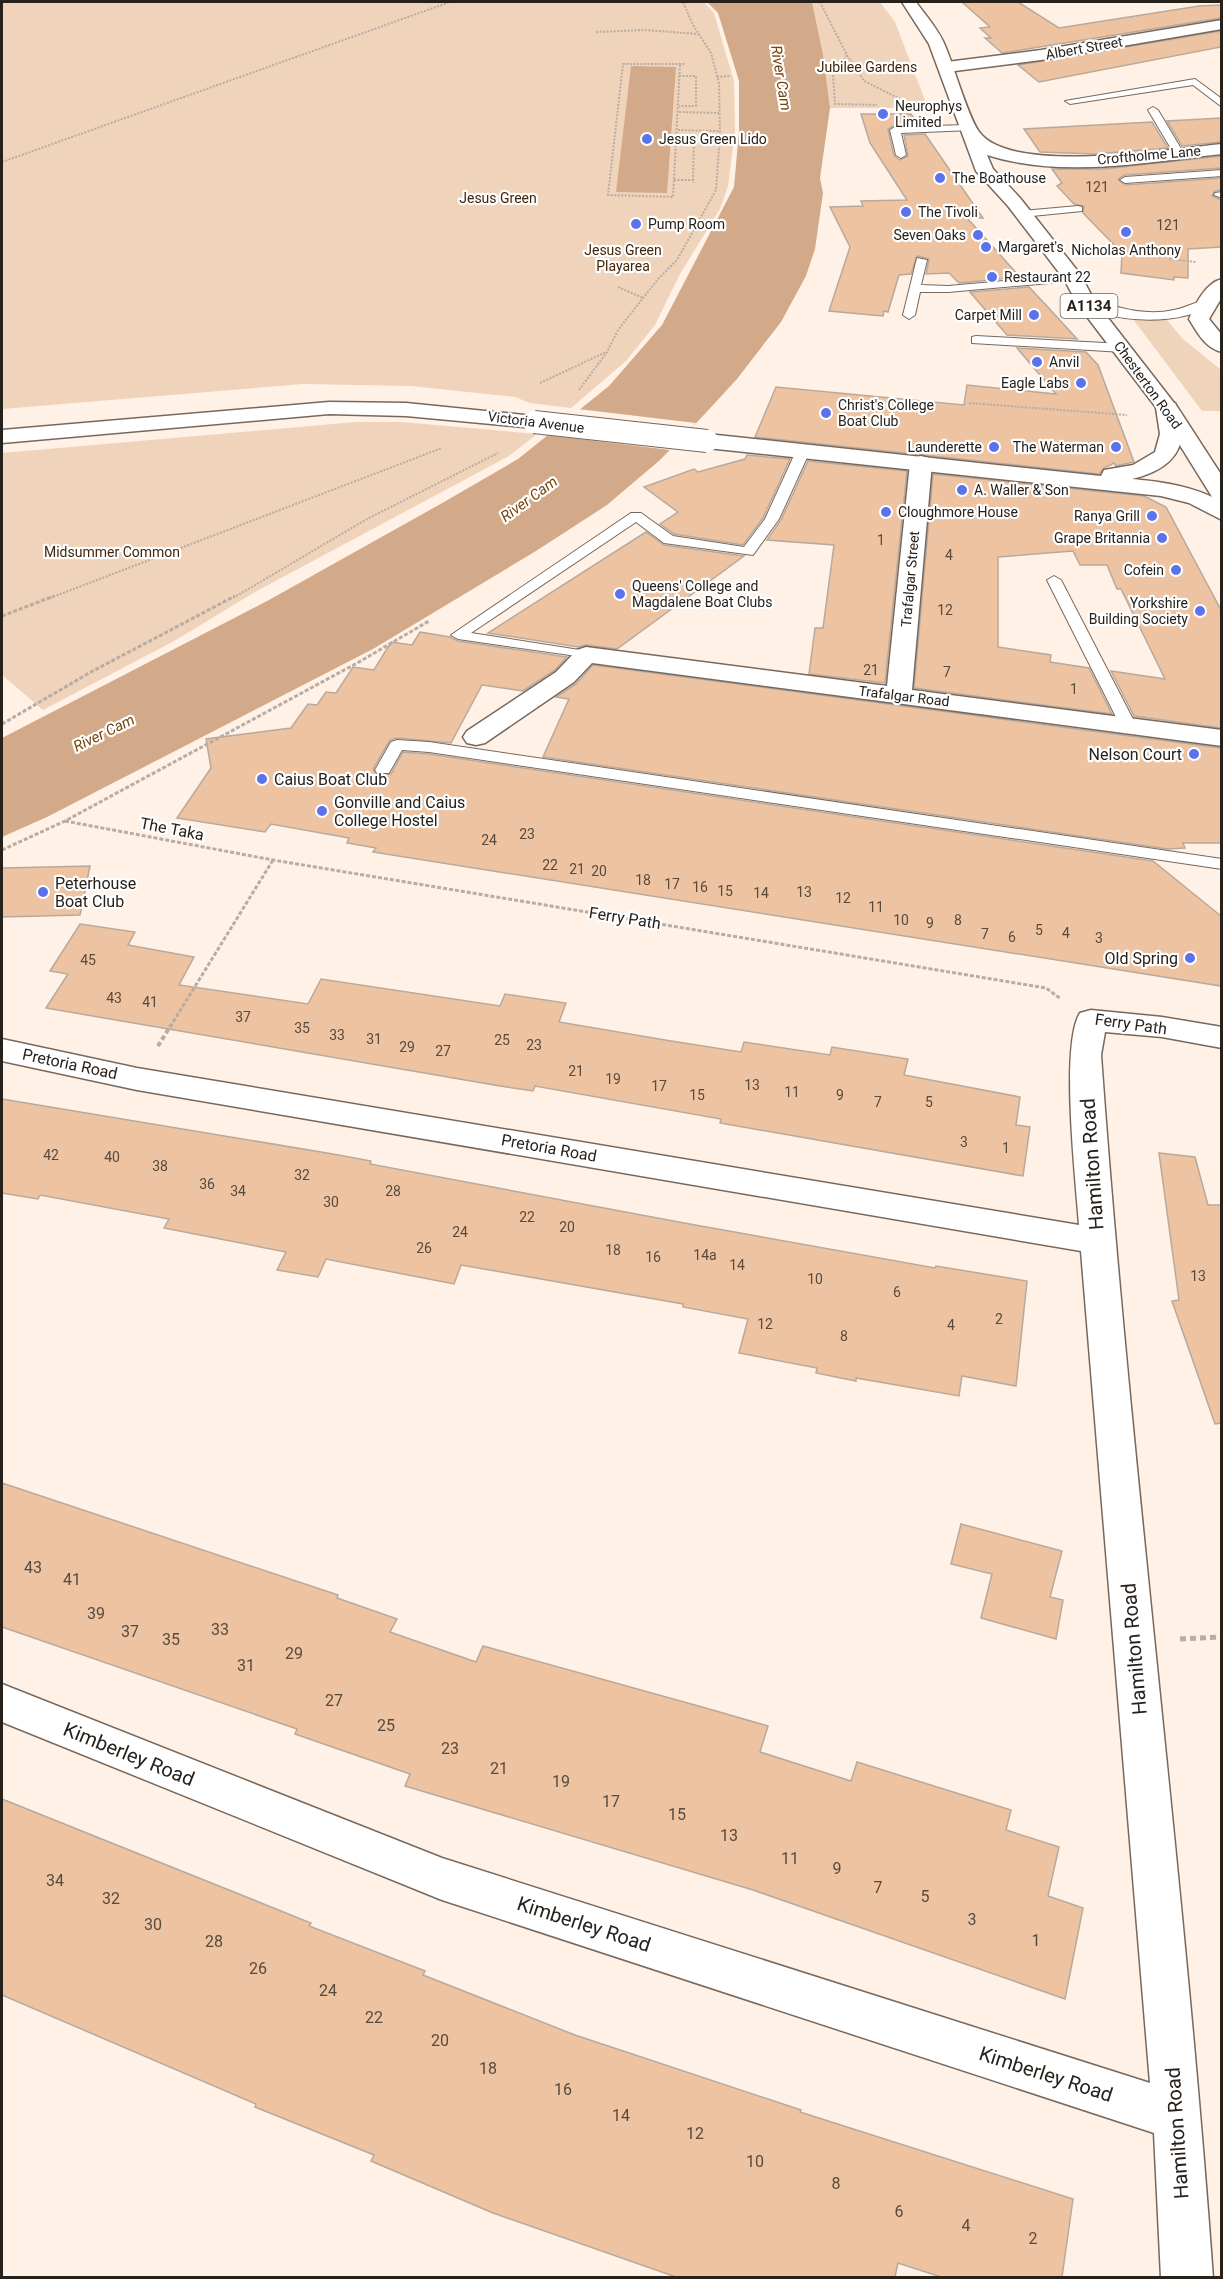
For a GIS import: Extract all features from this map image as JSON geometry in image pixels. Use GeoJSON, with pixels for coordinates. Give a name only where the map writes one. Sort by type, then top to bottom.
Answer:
{"type":"FeatureCollection","features":[{"type":"Feature","properties":{"kind":"street","name":"Chesterton Road"},"geometry":{"type":"LineString","coordinates":[[909,2],[937,44],[985,171],[1018,208],[1073,279],[1085,301],[1123,348],[1221,495]]}},
{"type":"Feature","properties":{"kind":"street","name":"Albert Street"},"geometry":{"type":"LineString","coordinates":[[947,67],[1041,55],[1221,24]]}},
{"type":"Feature","properties":{"kind":"street"},"geometry":{"type":"LineString","coordinates":[[969,130],[990,150],[1012,157],[1039,161],[1077,162]]}},
{"type":"Feature","properties":{"kind":"street","name":"Croftholme Lane"},"geometry":{"type":"LineString","coordinates":[[1077,162],[1216,150]]}},
{"type":"Feature","properties":{"kind":"street"},"geometry":{"type":"LineString","coordinates":[[1018,208],[1026,178],[1077,162]]}},
{"type":"Feature","properties":{"kind":"street"},"geometry":{"type":"LineString","coordinates":[[1221,285],[1206,303],[1199,319],[1210,336],[1221,346]]}},
{"type":"Feature","properties":{"kind":"street","name":"Victoria Avenue"},"geometry":{"type":"LineString","coordinates":[[2,439],[359,407],[424,410],[1069,478]]}},
{"type":"Feature","properties":{"kind":"street"},"geometry":{"type":"LineString","coordinates":[[1069,478],[1121,474],[1152,467],[1162,459],[1171,437],[1167,413]]}},
{"type":"Feature","properties":{"kind":"street","name":"Trafalgar Street"},"geometry":{"type":"LineString","coordinates":[[899,696],[921,463]]}},
{"type":"Feature","properties":{"kind":"street"},"geometry":{"type":"LineString","coordinates":[[1069,478],[1172,490],[1214,506],[1221,513]]}},
{"type":"Feature","properties":{"kind":"street"},"geometry":{"type":"LineString","coordinates":[[476,737],[565,677],[586,655]]}},
{"type":"Feature","properties":{"kind":"street","name":"Trafalgar Road"},"geometry":{"type":"LineString","coordinates":[[586,655],[1221,738]]}},
{"type":"Feature","properties":{"kind":"street","name":"Ferry Path"},"geometry":{"type":"LineString","coordinates":[[1091,1020],[1162,1027],[1221,1038]]}},
{"type":"Feature","properties":{"kind":"street","name":"Hamilton Road"},"geometry":{"type":"LineString","coordinates":[[1091,1020],[1085,1055],[1098,1241],[1177,2116],[1187,2277]]}},
{"type":"Feature","properties":{"kind":"street","name":"Pretoria Road"},"geometry":{"type":"LineString","coordinates":[[2,1050],[137,1078],[1098,1241]]}},
{"type":"Feature","properties":{"kind":"street","name":"Kimberley Road"},"geometry":{"type":"LineString","coordinates":[[2,1703],[442,1879],[1177,2116]]}},
{"type":"Feature","properties":{"kind":"lane"},"geometry":{"type":"LineString","coordinates":[[1070,101],[1195,82],[1221,104]]}},
{"type":"Feature","properties":{"kind":"lane"},"geometry":{"type":"LineString","coordinates":[[1152,110],[1178,152]]}},
{"type":"Feature","properties":{"kind":"lane"},"geometry":{"type":"LineString","coordinates":[[901,155],[894,130],[969,130]]}},
{"type":"Feature","properties":{"kind":"lane"},"geometry":{"type":"LineString","coordinates":[[1125,180],[1221,173]]}},
{"type":"Feature","properties":{"kind":"lane"},"geometry":{"type":"LineString","coordinates":[[1018,208],[1078,209]]}},
{"type":"Feature","properties":{"kind":"lane"},"geometry":{"type":"LineString","coordinates":[[909,315],[921,260]]}},
{"type":"Feature","properties":{"kind":"lane"},"geometry":{"type":"LineString","coordinates":[[915,288],[948,289],[1073,279]]}},
{"type":"Feature","properties":{"kind":"lane"},"geometry":{"type":"LineString","coordinates":[[1085,301],[1120,314],[1150,316],[1188,312],[1206,303]]}},
{"type":"Feature","properties":{"kind":"lane"},"geometry":{"type":"LineString","coordinates":[[976,340],[1123,348]]}},
{"type":"Feature","properties":{"kind":"lane"},"geometry":{"type":"LineString","coordinates":[[586,655],[458,635],[636,516],[669,540],[748,552],[772,519],[803,451]]}},
{"type":"Feature","properties":{"kind":"lane"},"geometry":{"type":"LineString","coordinates":[[1054,580],[1128,725]]}},
{"type":"Feature","properties":{"kind":"lane"},"geometry":{"type":"LineString","coordinates":[[383,770],[397,746],[429,747],[1221,864]]}},
{"type":"Feature","properties":{"kind":"path"},"geometry":{"type":"LineString","coordinates":[[2,162],[450,2]]}},
{"type":"Feature","properties":{"kind":"path"},"geometry":{"type":"LineString","coordinates":[[578,392],[607,352],[618,330],[677,260],[716,190],[720,131],[717,77],[711,53],[683,2]]}},
{"type":"Feature","properties":{"kind":"path"},"geometry":{"type":"LineString","coordinates":[[820,2],[847,55],[864,81],[902,100]]}},
{"type":"Feature","properties":{"kind":"path"},"geometry":{"type":"LineString","coordinates":[[596,32],[645,30],[699,34]]}},
{"type":"Feature","properties":{"kind":"path"},"geometry":{"type":"LineString","coordinates":[[847,55],[833,76],[836,104],[879,105]]}},
{"type":"Feature","properties":{"kind":"path"},"geometry":{"type":"LineString","coordinates":[[680,65],[673,197],[608,195],[623,64],[685,64]]}},
{"type":"Feature","properties":{"kind":"path"},"geometry":{"type":"LineString","coordinates":[[679,76],[696,75],[696,106],[679,106]]}},
{"type":"Feature","properties":{"kind":"path"},"geometry":{"type":"LineString","coordinates":[[717,77],[730,76]]}},
{"type":"Feature","properties":{"kind":"path"},"geometry":{"type":"LineString","coordinates":[[679,112],[719,112]]}},
{"type":"Feature","properties":{"kind":"path"},"geometry":{"type":"LineString","coordinates":[[678,120],[684,120]]}},
{"type":"Feature","properties":{"kind":"path"},"geometry":{"type":"LineString","coordinates":[[678,130],[720,131]]}},
{"type":"Feature","properties":{"kind":"path"},"geometry":{"type":"LineString","coordinates":[[674,180],[694,182],[694,135],[678,135]]}},
{"type":"Feature","properties":{"kind":"path"},"geometry":{"type":"LineString","coordinates":[[1169,259],[1200,262]]}},
{"type":"Feature","properties":{"kind":"path"},"geometry":{"type":"LineString","coordinates":[[618,287],[643,298]]}},
{"type":"Feature","properties":{"kind":"path"},"geometry":{"type":"LineString","coordinates":[[545,381],[607,352]]}},
{"type":"Feature","properties":{"kind":"path"},"geometry":{"type":"LineString","coordinates":[[969,403],[1167,413]]}},
{"type":"Feature","properties":{"kind":"path"},"geometry":{"type":"LineString","coordinates":[[2,616],[447,446]]}},
{"type":"Feature","properties":{"kind":"path"},"geometry":{"type":"LineString","coordinates":[[2,724],[91,672],[224,603],[367,519],[501,451]]}},
{"type":"Feature","properties":{"kind":"path"},"geometry":{"type":"LineString","coordinates":[[2,850],[65,821],[359,662],[417,628]]}},
{"type":"Feature","properties":{"kind":"path","name":"The Taka"},"geometry":{"type":"LineString","coordinates":[[65,821],[273,860]]}},
{"type":"Feature","properties":{"kind":"path"},"geometry":{"type":"LineString","coordinates":[[137,1078],[273,860]]}},
{"type":"Feature","properties":{"kind":"path","name":"Ferry Path"},"geometry":{"type":"LineString","coordinates":[[273,860],[1046,988],[1091,1020]]}},
{"type":"Feature","properties":{"kind":"green space","name":"Jesus Green"},"geometry":{"type":"Polygon","coordinates":[[[2,2],[704,2],[714,13],[734,81],[735,131],[728,186],[720,209],[680,274],[655,325],[626,361],[571,408],[530,403],[515,397],[411,386],[303,384],[2,409],[2,2]]]}},
{"type":"Feature","properties":{"kind":"green space","name":"Jubilee Gardens"},"geometry":{"type":"Polygon","coordinates":[[[812,2],[880,2],[895,22],[928,108],[830,108],[823,54],[812,2]]]}},
{"type":"Feature","properties":{"kind":"green space"},"geometry":{"type":"Polygon","coordinates":[[[1133,319],[1167,320],[1182,338],[1221,370],[1221,411],[1202,411],[1133,319]]]}},
{"type":"Feature","properties":{"kind":"green space","name":"Midsummer Common"},"geometry":{"type":"Polygon","coordinates":[[[356,422],[402,422],[537,434],[509,456],[255,592],[176,640],[43,710],[2,675],[2,453],[356,422]]]}},
{"type":"Feature","properties":{"kind":"shaded area"},"geometry":{"type":"Polygon","coordinates":[[[707,2],[812,2],[823,54],[830,108],[820,178],[823,193],[815,249],[806,276],[781,322],[737,379],[660,460],[607,505],[536,551],[373,649],[47,817],[2,837],[2,738],[269,600],[518,459],[609,386],[662,325],[734,187],[739,131],[739,81],[718,13],[707,2]]]}},
{"type":"Feature","properties":{"kind":"shaded area","name":"Jesus Green Lido"},"geometry":{"type":"Polygon","coordinates":[[[631,66],[676,67],[667,193],[616,192],[631,66]]]}},
{"type":"Feature","properties":{"kind":"pier"},"geometry":{"type":"Polygon","coordinates":[[[578,409],[696,423],[670,450],[547,435],[578,409]]]}},
{"type":"Feature","properties":{"kind":"building"},"geometry":{"type":"Polygon","coordinates":[[[962,2],[1018,2],[1059,28],[1199,6],[1221,5],[1221,18],[1002,53],[985,38],[991,38],[980,28],[990,27],[962,2]]]}},
{"type":"Feature","properties":{"kind":"building"},"geometry":{"type":"Polygon","coordinates":[[[1221,31],[1221,47],[1039,82],[1018,65],[1221,31]]]}},
{"type":"Feature","properties":{"kind":"building"},"geometry":{"type":"Polygon","coordinates":[[[861,114],[911,114],[918,124],[895,125],[888,129],[894,156],[900,160],[908,156],[904,135],[925,134],[983,218],[967,218],[1020,277],[959,283],[949,273],[926,274],[929,259],[917,256],[911,274],[899,275],[888,312],[884,311],[883,316],[829,311],[850,247],[830,207],[863,206],[861,201],[907,200],[870,143],[861,114]]]}},
{"type":"Feature","properties":{"kind":"building"},"geometry":{"type":"Polygon","coordinates":[[[1221,118],[1221,142],[1182,146],[1167,121],[1221,118]]]}},
{"type":"Feature","properties":{"kind":"building"},"geometry":{"type":"Polygon","coordinates":[[[1152,122],[1168,148],[1094,154],[1040,152],[1024,129],[1152,122]]]}},
{"type":"Feature","properties":{"kind":"building"},"geometry":{"type":"Polygon","coordinates":[[[1221,156],[1221,168],[1125,175],[1118,179],[1125,185],[1221,178],[1221,190],[1215,191],[1212,196],[1221,200],[1221,247],[1188,249],[1188,278],[1174,277],[1174,280],[1121,273],[1122,253],[1083,213],[1084,206],[1074,204],[1057,186],[1062,183],[1052,169],[1104,169],[1221,156]]]}},
{"type":"Feature","properties":{"kind":"building","name":"Carpet Mill"},"geometry":{"type":"Polygon","coordinates":[[[1029,287],[1077,339],[1007,335],[970,292],[1029,287]]]}},
{"type":"Feature","properties":{"kind":"building"},"geometry":{"type":"Polygon","coordinates":[[[1017,348],[1086,352],[1098,365],[1134,462],[1116,466],[1114,463],[1104,468],[1099,474],[755,437],[776,387],[964,405],[967,385],[1056,394],[1017,348]]]}},
{"type":"Feature","properties":{"kind":"building"},"geometry":{"type":"Polygon","coordinates":[[[747,455],[790,459],[763,518],[743,545],[674,534],[660,524],[678,512],[644,487],[694,469],[698,472],[745,459],[747,455]]]}},
{"type":"Feature","properties":{"kind":"building"},"geometry":{"type":"Polygon","coordinates":[[[808,461],[907,471],[885,683],[809,674],[815,628],[823,628],[834,545],[767,540],[781,520],[808,461]]]}},
{"type":"Feature","properties":{"kind":"building"},"geometry":{"type":"Polygon","coordinates":[[[933,474],[1144,496],[1166,507],[1221,610],[1221,728],[1134,716],[1111,671],[1165,679],[1121,589],[1117,589],[1107,565],[1080,565],[1073,551],[998,557],[998,647],[1051,655],[1050,662],[1089,668],[1112,714],[914,688],[933,474]]]}},
{"type":"Feature","properties":{"kind":"building","name":"Queens' College and Magdalene Boat Clubs"},"geometry":{"type":"Polygon","coordinates":[[[646,532],[664,545],[744,556],[617,649],[586,645],[578,647],[488,633],[646,532]]]}},
{"type":"Feature","properties":{"kind":"building"},"geometry":{"type":"Polygon","coordinates":[[[420,632],[450,637],[458,641],[567,657],[555,670],[523,691],[482,685],[451,743],[397,738],[390,740],[373,769],[377,775],[391,774],[403,752],[429,754],[1153,861],[1221,916],[1221,986],[373,852],[376,848],[347,843],[349,838],[271,824],[265,832],[177,818],[211,768],[206,739],[291,728],[308,704],[317,705],[326,692],[336,693],[353,667],[374,670],[391,642],[412,645],[420,632]]]}},
{"type":"Feature","properties":{"kind":"building"},"geometry":{"type":"Polygon","coordinates":[[[593,665],[1221,748],[1221,843],[1183,843],[1185,848],[1167,849],[543,757],[569,699],[556,697],[576,684],[593,665]]]}},
{"type":"Feature","properties":{"kind":"building","name":"Peterhouse Boat Club"},"geometry":{"type":"Polygon","coordinates":[[[90,866],[80,915],[2,917],[2,868],[90,866]]]}},
{"type":"Feature","properties":{"kind":"building"},"geometry":{"type":"Polygon","coordinates":[[[80,924],[135,932],[128,945],[194,957],[179,985],[308,1004],[321,979],[500,1006],[505,994],[566,1003],[559,1022],[671,1041],[741,1052],[744,1042],[830,1055],[832,1047],[908,1059],[904,1075],[1020,1097],[1016,1125],[1030,1127],[1023,1176],[720,1123],[721,1119],[535,1086],[533,1091],[500,1086],[46,1008],[68,974],[50,971],[80,924]]]}},
{"type":"Feature","properties":{"kind":"building"},"geometry":{"type":"Polygon","coordinates":[[[2,1099],[333,1154],[371,1161],[370,1164],[684,1223],[935,1268],[936,1266],[1027,1281],[1016,1386],[962,1376],[959,1396],[856,1378],[856,1381],[816,1373],[817,1368],[739,1353],[748,1319],[683,1307],[683,1304],[461,1265],[454,1284],[326,1259],[318,1277],[277,1270],[286,1252],[164,1228],[169,1219],[40,1195],[38,1199],[2,1193],[2,1099]]]}},
{"type":"Feature","properties":{"kind":"building"},"geometry":{"type":"Polygon","coordinates":[[[1159,1153],[1195,1157],[1208,1205],[1221,1205],[1221,1423],[1215,1424],[1172,1301],[1179,1300],[1159,1153]]]}},
{"type":"Feature","properties":{"kind":"building"},"geometry":{"type":"Polygon","coordinates":[[[2,1483],[338,1595],[337,1598],[397,1619],[390,1632],[476,1662],[483,1646],[768,1726],[760,1752],[851,1781],[857,1762],[1011,1810],[1006,1830],[1059,1847],[1048,1896],[1083,1908],[1065,1999],[753,1890],[405,1786],[410,1774],[295,1734],[297,1729],[2,1627],[2,1483]]]}},
{"type":"Feature","properties":{"kind":"building"},"geometry":{"type":"Polygon","coordinates":[[[961,1524],[1062,1551],[1050,1597],[1063,1600],[1056,1639],[981,1618],[992,1574],[951,1564],[961,1524]]]}},
{"type":"Feature","properties":{"kind":"building"},"geometry":{"type":"Polygon","coordinates":[[[2,1799],[311,1923],[309,1926],[425,1971],[423,1975],[575,2035],[801,2110],[800,2112],[1073,2199],[1062,2277],[941,2277],[898,2263],[895,2277],[676,2277],[493,2213],[371,2161],[374,2155],[255,2107],[256,2104],[2,1995],[2,1799]]]}},
{"type":"Feature","properties":{"kind":"place","name":"Neurophys Limited"},"geometry":{"type":"Point","coordinates":[883,114]}},
{"type":"Feature","properties":{"kind":"place","name":"Jesus Green Lido"},"geometry":{"type":"Point","coordinates":[647,139]}},
{"type":"Feature","properties":{"kind":"place","name":"The Boathouse"},"geometry":{"type":"Point","coordinates":[940,178]}},
{"type":"Feature","properties":{"kind":"place","name":"The Tivoli"},"geometry":{"type":"Point","coordinates":[906,212]}},
{"type":"Feature","properties":{"kind":"place","name":"Pump Room"},"geometry":{"type":"Point","coordinates":[636,224]}},
{"type":"Feature","properties":{"kind":"place","name":"Nicholas Anthony"},"geometry":{"type":"Point","coordinates":[1126,232]}},
{"type":"Feature","properties":{"kind":"place","name":"Seven Oaks"},"geometry":{"type":"Point","coordinates":[978,235]}},
{"type":"Feature","properties":{"kind":"place","name":"Margaret's"},"geometry":{"type":"Point","coordinates":[986,247]}},
{"type":"Feature","properties":{"kind":"place","name":"Restaurant 22"},"geometry":{"type":"Point","coordinates":[992,277]}},
{"type":"Feature","properties":{"kind":"place","name":"Carpet Mill"},"geometry":{"type":"Point","coordinates":[1034,315]}},
{"type":"Feature","properties":{"kind":"place","name":"Anvil"},"geometry":{"type":"Point","coordinates":[1037,362]}},
{"type":"Feature","properties":{"kind":"place","name":"Eagle Labs"},"geometry":{"type":"Point","coordinates":[1081,383]}},
{"type":"Feature","properties":{"kind":"place","name":"Christ's College Boat Club"},"geometry":{"type":"Point","coordinates":[826,413]}},
{"type":"Feature","properties":{"kind":"place","name":"Launderette"},"geometry":{"type":"Point","coordinates":[994,447]}},
{"type":"Feature","properties":{"kind":"place","name":"The Waterman"},"geometry":{"type":"Point","coordinates":[1116,447]}},
{"type":"Feature","properties":{"kind":"place","name":"A. Waller & Son"},"geometry":{"type":"Point","coordinates":[962,490]}},
{"type":"Feature","properties":{"kind":"place","name":"Cloughmore House"},"geometry":{"type":"Point","coordinates":[886,512]}},
{"type":"Feature","properties":{"kind":"place","name":"Ranya Grill"},"geometry":{"type":"Point","coordinates":[1152,516]}},
{"type":"Feature","properties":{"kind":"place","name":"Grape Britannia"},"geometry":{"type":"Point","coordinates":[1162,538]}},
{"type":"Feature","properties":{"kind":"place","name":"Cofein"},"geometry":{"type":"Point","coordinates":[1176,570]}},
{"type":"Feature","properties":{"kind":"place","name":"Queens' College and Magdalene Boat Clubs"},"geometry":{"type":"Point","coordinates":[620,594]}},
{"type":"Feature","properties":{"kind":"place","name":"Yorkshire Building Society"},"geometry":{"type":"Point","coordinates":[1200,611]}},
{"type":"Feature","properties":{"kind":"place","name":"Nelson Court"},"geometry":{"type":"Point","coordinates":[1194,754]}},
{"type":"Feature","properties":{"kind":"place","name":"Caius Boat Club"},"geometry":{"type":"Point","coordinates":[262,779]}},
{"type":"Feature","properties":{"kind":"place","name":"Gonville and Caius College Hostel"},"geometry":{"type":"Point","coordinates":[322,811]}},
{"type":"Feature","properties":{"kind":"place","name":"Peterhouse Boat Club"},"geometry":{"type":"Point","coordinates":[43,892]}},
{"type":"Feature","properties":{"kind":"place","name":"Old Spring"},"geometry":{"type":"Point","coordinates":[1190,958]}},
{"type":"Feature","properties":{"kind":"water label","name":"River Cam"},"geometry":{"type":"Point","coordinates":[781,78]}},
{"type":"Feature","properties":{"kind":"water label","name":"River Cam"},"geometry":{"type":"Point","coordinates":[529,499]}},
{"type":"Feature","properties":{"kind":"water label","name":"River Cam"},"geometry":{"type":"Point","coordinates":[104,733]}},
{"type":"Feature","properties":{"kind":"park label","name":"Jesus Green Playarea"},"geometry":{"type":"Point","coordinates":[623,258]}}]}
